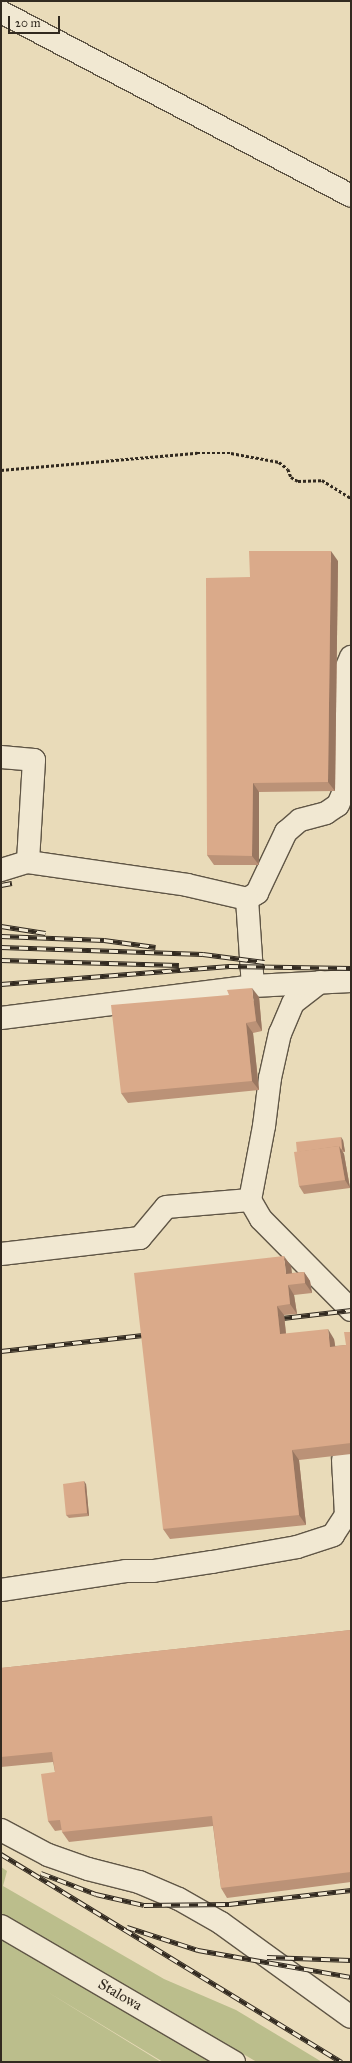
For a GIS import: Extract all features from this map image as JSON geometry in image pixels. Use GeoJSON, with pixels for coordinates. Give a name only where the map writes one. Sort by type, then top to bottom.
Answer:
{"type":"FeatureCollection","features":[{"type":"Feature","properties":{"kind":"street"},"geometry":{"type":"LineString","coordinates":[[1,12],[351,196]]}},
{"type":"Feature","properties":{"kind":"street"},"geometry":{"type":"LineString","coordinates":[[1,870],[28,862],[187,885],[247,899],[257,893],[263,885],[286,832],[300,820],[326,813],[338,805],[343,793],[344,676],[351,657]]}},
{"type":"Feature","properties":{"kind":"street"},"geometry":{"type":"LineString","coordinates":[[1,757],[34,760],[28,862]]}},
{"type":"Feature","properties":{"kind":"street"},"geometry":{"type":"LineString","coordinates":[[247,899],[253,986]]}},
{"type":"Feature","properties":{"kind":"street"},"geometry":{"type":"LineString","coordinates":[[1,1018],[253,986],[351,981]]}},
{"type":"Feature","properties":{"kind":"street"},"geometry":{"type":"LineString","coordinates":[[320,982],[294,1003],[280,1033],[270,1078],[264,1126],[250,1200],[261,1219],[351,1310]]}},
{"type":"Feature","properties":{"kind":"street"},"geometry":{"type":"LineString","coordinates":[[1,1254],[140,1238],[166,1207],[250,1200]]}},
{"type":"Feature","properties":{"kind":"street"},"geometry":{"type":"LineString","coordinates":[[1,1590],[126,1571],[153,1571],[297,1547],[333,1535],[346,1515],[349,1492],[343,1460]]}},
{"type":"Feature","properties":{"kind":"street"},"geometry":{"type":"LineString","coordinates":[[1,1830],[48,1855],[88,1869],[139,1882],[179,1899],[221,1923],[351,2017]]}},
{"type":"Feature","properties":{"kind":"street","name":"Stalowa"},"geometry":{"type":"LineString","coordinates":[[3,1928],[234,2062]]}},
{"type":"Feature","properties":{"kind":"path"},"geometry":{"type":"LineString","coordinates":[[1,470],[197,453],[232,454],[279,462],[288,470],[291,477],[298,481],[322,480],[351,498]]}},
{"type":"Feature","properties":{"kind":"green space"},"geometry":{"type":"Polygon","coordinates":[[[1,1867],[7,1871],[3,1886],[164,1979],[236,2010],[322,2062],[257,2062],[1,1913],[1,1867]]]}},
{"type":"Feature","properties":{"kind":"green space"},"geometry":{"type":"Polygon","coordinates":[[[1,1938],[221,2062],[163,2062],[46,1991],[161,2062],[1,2062],[1,1938]]]}},
{"type":"Feature","properties":{"kind":"building"},"geometry":{"type":"Polygon","coordinates":[[[249,551],[331,551],[328,782],[253,783],[252,856],[207,855],[206,578],[250,577],[249,551]]]}},
{"type":"Feature","properties":{"kind":"building"},"geometry":{"type":"Polygon","coordinates":[[[252,988],[256,1021],[246,1023],[252,1081],[121,1093],[111,1005],[229,995],[227,990],[252,988]]]}},
{"type":"Feature","properties":{"kind":"building"},"geometry":{"type":"Polygon","coordinates":[[[341,1137],[342,1149],[339,1146],[297,1152],[296,1142],[341,1137]]]}},
{"type":"Feature","properties":{"kind":"building"},"geometry":{"type":"Polygon","coordinates":[[[339,1146],[345,1180],[299,1186],[294,1152],[339,1146]]]}},
{"type":"Feature","properties":{"kind":"building"},"geometry":{"type":"Polygon","coordinates":[[[284,1256],[286,1274],[304,1272],[305,1283],[288,1285],[290,1304],[277,1306],[280,1334],[328,1329],[330,1347],[346,1345],[344,1332],[351,1332],[351,1443],[292,1450],[299,1515],[163,1529],[134,1273],[284,1256]]]}},
{"type":"Feature","properties":{"kind":"building"},"geometry":{"type":"Polygon","coordinates":[[[84,1481],[87,1513],[66,1515],[63,1484],[84,1481]]]}},
{"type":"Feature","properties":{"kind":"building"},"geometry":{"type":"Polygon","coordinates":[[[351,1630],[351,1872],[221,1888],[212,1816],[62,1832],[60,1820],[48,1821],[41,1774],[55,1772],[52,1752],[1,1757],[1,1668],[351,1630]]]}},
{"type":"Feature","properties":{"kind":"railway"},"geometry":{"type":"LineString","coordinates":[[1,885],[12,883]]}},
{"type":"Feature","properties":{"kind":"railway"},"geometry":{"type":"LineString","coordinates":[[1,926],[45,933]]}},
{"type":"Feature","properties":{"kind":"railway"},"geometry":{"type":"LineString","coordinates":[[1,936],[104,940],[156,947]]}},
{"type":"Feature","properties":{"kind":"railway"},"geometry":{"type":"LineString","coordinates":[[1,947],[203,954],[264,962]]}},
{"type":"Feature","properties":{"kind":"railway"},"geometry":{"type":"LineString","coordinates":[[1,960],[179,965]]}},
{"type":"Feature","properties":{"kind":"railway"},"geometry":{"type":"LineString","coordinates":[[1,984],[229,966],[351,968]]}},
{"type":"Feature","properties":{"kind":"railway"},"geometry":{"type":"LineString","coordinates":[[274,1319],[351,1310]]}},
{"type":"Feature","properties":{"kind":"railway"},"geometry":{"type":"LineString","coordinates":[[1,1351],[152,1334]]}},
{"type":"Feature","properties":{"kind":"railway"},"geometry":{"type":"LineString","coordinates":[[1,1854],[342,2062]]}},
{"type":"Feature","properties":{"kind":"railway"},"geometry":{"type":"LineString","coordinates":[[41,1873],[96,1894],[144,1905],[229,1904],[351,1890]]}},
{"type":"Feature","properties":{"kind":"railway"},"geometry":{"type":"LineString","coordinates":[[127,1927],[198,1950],[351,1977]]}},
{"type":"Feature","properties":{"kind":"railway"},"geometry":{"type":"LineString","coordinates":[[267,1957],[351,1960]]}}]}
